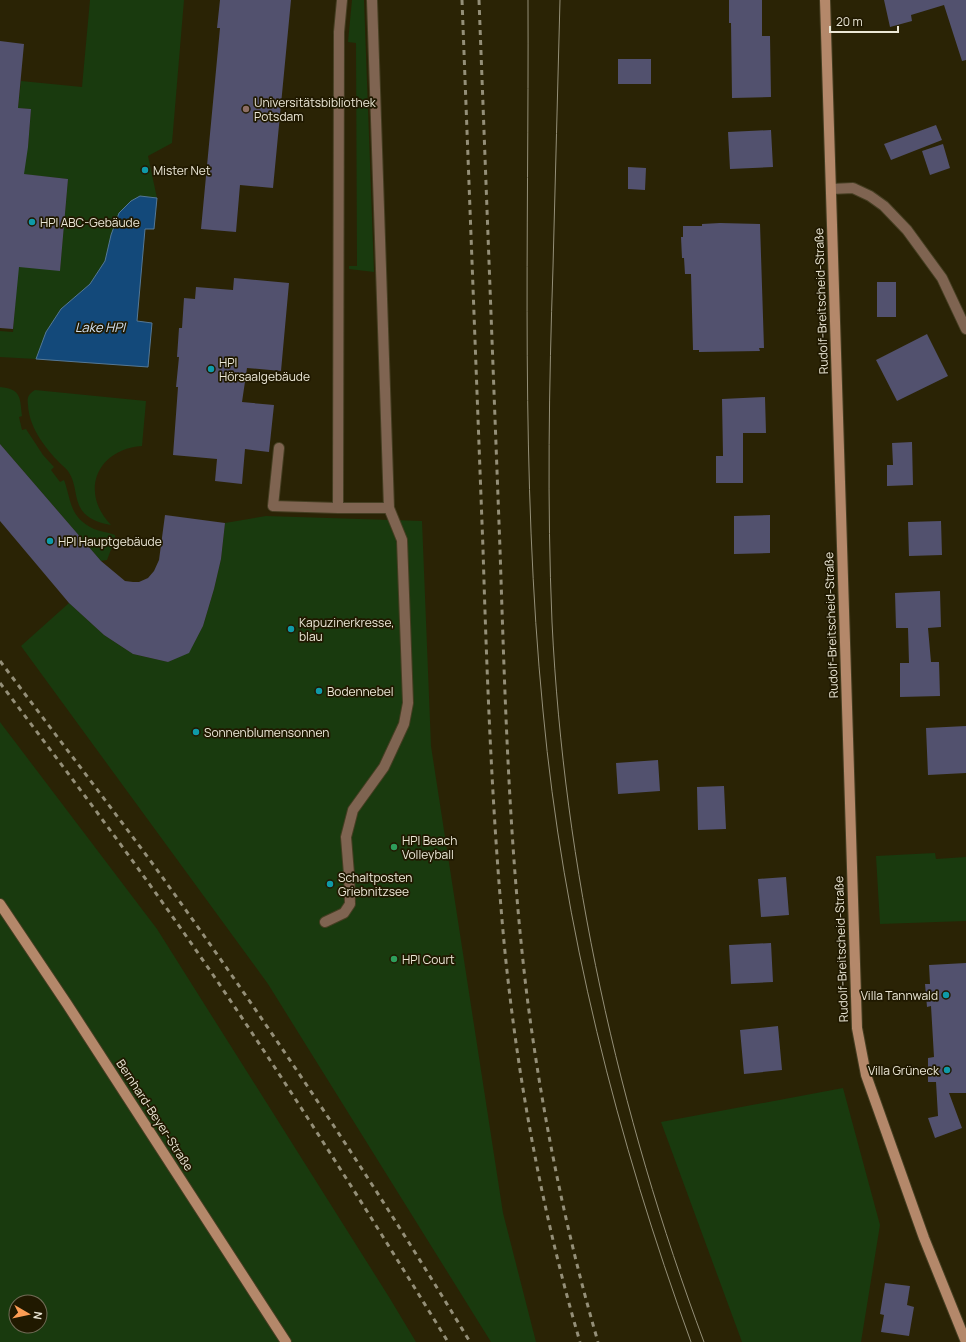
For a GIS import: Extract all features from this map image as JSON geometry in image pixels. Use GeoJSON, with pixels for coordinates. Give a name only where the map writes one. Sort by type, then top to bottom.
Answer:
{"type":"FeatureCollection","features":[{"type":"Feature","properties":{"kind":"street"},"geometry":{"type":"LineString","coordinates":[[338,508],[339,32],[342,0]]}},
{"type":"Feature","properties":{"kind":"street"},"geometry":{"type":"LineString","coordinates":[[324,922],[344,913],[350,904],[346,837],[353,810],[384,767],[404,724],[408,703],[402,540],[389,508],[372,0]]}},
{"type":"Feature","properties":{"kind":"street","name":"Rudolf-Breitscheid-Straße"},"geometry":{"type":"LineString","coordinates":[[825,0],[857,1028],[866,1075],[924,1238],[966,1342]]}},
{"type":"Feature","properties":{"kind":"street"},"geometry":{"type":"LineString","coordinates":[[831,189],[853,188],[870,196],[884,206],[907,230],[942,278],[966,329]]}},
{"type":"Feature","properties":{"kind":"street"},"geometry":{"type":"LineString","coordinates":[[279,448],[273,506],[389,508]]}},
{"type":"Feature","properties":{"kind":"street","name":"Bernhard-Beyer-Straße"},"geometry":{"type":"LineString","coordinates":[[0,904],[67,1004],[286,1342]]}},
{"type":"Feature","properties":{"kind":"green space"},"geometry":{"type":"Polygon","coordinates":[[[90,0],[184,0],[172,143],[148,156],[157,198],[140,196],[111,235],[105,261],[90,284],[61,309],[46,332],[36,359],[0,357],[0,331],[13,332],[16,292],[4,265],[60,270],[68,179],[12,173],[28,147],[31,109],[18,108],[21,81],[82,87],[90,0]]]}},
{"type":"Feature","properties":{"kind":"green space"},"geometry":{"type":"Polygon","coordinates":[[[352,0],[364,0],[374,272],[349,269],[349,266],[357,266],[356,43],[348,42],[352,0]]]}},
{"type":"Feature","properties":{"kind":"green space"},"geometry":{"type":"Polygon","coordinates":[[[0,387],[12,390],[18,395],[20,399],[22,416],[19,417],[22,430],[26,429],[43,455],[54,467],[51,470],[60,482],[64,480],[70,502],[76,514],[86,524],[94,529],[115,535],[115,539],[107,560],[101,561],[0,444],[0,387]]]}},
{"type":"Feature","properties":{"kind":"green space"},"geometry":{"type":"Polygon","coordinates":[[[35,390],[146,401],[142,446],[126,449],[114,455],[104,464],[98,474],[95,486],[96,499],[101,512],[111,525],[93,520],[84,513],[78,503],[71,476],[42,442],[34,428],[29,413],[28,398],[29,395],[35,390]]]}},
{"type":"Feature","properties":{"kind":"green space"},"geometry":{"type":"Polygon","coordinates":[[[266,516],[422,521],[431,746],[503,1213],[536,1342],[491,1342],[268,984],[21,646],[69,603],[104,635],[133,654],[168,662],[189,652],[203,626],[214,589],[221,559],[225,523],[266,516]]]}},
{"type":"Feature","properties":{"kind":"green space"},"geometry":{"type":"Polygon","coordinates":[[[0,722],[157,929],[416,1342],[0,1342],[0,722]]]}},
{"type":"Feature","properties":{"kind":"green space"},"geometry":{"type":"Polygon","coordinates":[[[935,853],[936,859],[966,857],[966,921],[880,924],[876,856],[935,853]]]}},
{"type":"Feature","properties":{"kind":"green space"},"geometry":{"type":"Polygon","coordinates":[[[843,1088],[880,1225],[861,1342],[742,1342],[661,1122],[843,1088]]]}},
{"type":"Feature","properties":{"kind":"water","name":"Lake HPI"},"geometry":{"type":"Polygon","coordinates":[[[140,196],[157,198],[154,229],[145,229],[137,321],[152,323],[148,367],[36,359],[46,332],[61,309],[90,284],[105,261],[111,235],[119,213],[131,201],[140,196]]]}},
{"type":"Feature","properties":{"kind":"building","name":"Universitätsbibliothek Potsdam"},"geometry":{"type":"Polygon","coordinates":[[[220,0],[291,0],[273,188],[240,185],[236,232],[201,229],[220,28],[217,28],[220,0]]]}},
{"type":"Feature","properties":{"kind":"building"},"geometry":{"type":"Polygon","coordinates":[[[729,0],[762,0],[762,36],[770,36],[771,97],[732,98],[731,23],[729,23],[729,0]]]}},
{"type":"Feature","properties":{"kind":"building"},"geometry":{"type":"Polygon","coordinates":[[[884,0],[966,0],[966,60],[962,61],[944,5],[911,15],[912,21],[890,27],[884,0]]]}},
{"type":"Feature","properties":{"kind":"building","name":"HPI ABC-Gebäude"},"geometry":{"type":"Polygon","coordinates":[[[0,41],[24,44],[18,108],[31,109],[24,174],[68,179],[60,271],[19,267],[13,329],[0,328],[0,41]]]}},
{"type":"Feature","properties":{"kind":"building"},"geometry":{"type":"Polygon","coordinates":[[[618,59],[651,59],[651,84],[618,84],[618,59]]]}},
{"type":"Feature","properties":{"kind":"building"},"geometry":{"type":"Polygon","coordinates":[[[936,125],[942,140],[891,160],[884,144],[936,125]]]}},
{"type":"Feature","properties":{"kind":"building"},"geometry":{"type":"Polygon","coordinates":[[[771,130],[773,167],[730,169],[728,132],[771,130]]]}},
{"type":"Feature","properties":{"kind":"building"},"geometry":{"type":"Polygon","coordinates":[[[943,144],[950,168],[930,175],[922,151],[943,144]]]}},
{"type":"Feature","properties":{"kind":"building"},"geometry":{"type":"Polygon","coordinates":[[[628,167],[646,168],[645,190],[628,189],[628,167]]]}},
{"type":"Feature","properties":{"kind":"building"},"geometry":{"type":"Polygon","coordinates":[[[702,224],[760,224],[764,348],[759,348],[760,351],[699,352],[699,350],[693,350],[691,274],[685,274],[684,258],[682,258],[681,237],[683,237],[683,226],[702,226],[702,224]]]}},
{"type":"Feature","properties":{"kind":"building","name":"HPI Hörsaalgebäude"},"geometry":{"type":"Polygon","coordinates":[[[234,278],[289,283],[281,371],[247,368],[242,402],[274,405],[269,452],[245,449],[242,484],[215,481],[217,459],[173,455],[178,387],[176,387],[179,357],[177,357],[179,328],[182,328],[184,298],[195,299],[196,287],[233,290],[234,278]]]}},
{"type":"Feature","properties":{"kind":"building"},"geometry":{"type":"Polygon","coordinates":[[[877,282],[896,282],[896,317],[877,317],[877,282]]]}},
{"type":"Feature","properties":{"kind":"building"},"geometry":{"type":"Polygon","coordinates":[[[927,334],[948,376],[897,401],[876,360],[927,334]]]}},
{"type":"Feature","properties":{"kind":"building"},"geometry":{"type":"Polygon","coordinates":[[[765,397],[766,433],[743,433],[743,483],[716,483],[716,456],[723,456],[722,399],[765,397]]]}},
{"type":"Feature","properties":{"kind":"building"},"geometry":{"type":"Polygon","coordinates":[[[912,442],[913,485],[887,486],[887,465],[893,465],[892,443],[912,442]]]}},
{"type":"Feature","properties":{"kind":"building","name":"HPI Hauptgebäude"},"geometry":{"type":"Polygon","coordinates":[[[0,444],[101,561],[125,581],[139,582],[148,578],[154,571],[159,560],[165,515],[225,523],[221,559],[214,589],[203,626],[189,653],[168,662],[133,654],[104,635],[69,603],[0,521],[0,444]]]}},
{"type":"Feature","properties":{"kind":"building"},"geometry":{"type":"Polygon","coordinates":[[[770,515],[770,553],[734,554],[734,516],[770,515]]]}},
{"type":"Feature","properties":{"kind":"building"},"geometry":{"type":"Polygon","coordinates":[[[941,521],[942,555],[909,556],[908,522],[941,521]]]}},
{"type":"Feature","properties":{"kind":"building"},"geometry":{"type":"Polygon","coordinates":[[[940,591],[941,627],[928,628],[931,662],[939,662],[940,696],[900,697],[900,663],[909,663],[908,628],[896,628],[895,593],[940,591]]]}},
{"type":"Feature","properties":{"kind":"building"},"geometry":{"type":"Polygon","coordinates":[[[966,726],[966,773],[928,775],[926,728],[966,726]]]}},
{"type":"Feature","properties":{"kind":"building"},"geometry":{"type":"Polygon","coordinates":[[[658,760],[660,791],[618,794],[616,763],[658,760]]]}},
{"type":"Feature","properties":{"kind":"building"},"geometry":{"type":"Polygon","coordinates":[[[724,786],[726,829],[698,830],[697,787],[724,786]]]}},
{"type":"Feature","properties":{"kind":"building"},"geometry":{"type":"Polygon","coordinates":[[[786,877],[789,915],[761,917],[758,879],[786,877]]]}},
{"type":"Feature","properties":{"kind":"building"},"geometry":{"type":"Polygon","coordinates":[[[771,943],[773,982],[731,984],[729,945],[771,943]]]}},
{"type":"Feature","properties":{"kind":"building"},"geometry":{"type":"Polygon","coordinates":[[[966,963],[966,1093],[949,1093],[962,1128],[935,1138],[928,1118],[938,1116],[936,1082],[928,1082],[928,1058],[934,1057],[931,1006],[927,1007],[925,984],[930,984],[929,965],[966,963]]]}},
{"type":"Feature","properties":{"kind":"building"},"geometry":{"type":"Polygon","coordinates":[[[778,1026],[782,1070],[744,1074],[740,1030],[778,1026]]]}},
{"type":"Feature","properties":{"kind":"building"},"geometry":{"type":"Polygon","coordinates":[[[885,1283],[910,1286],[907,1305],[914,1307],[909,1336],[881,1332],[884,1315],[880,1314],[885,1283]]]}},
{"type":"Feature","properties":{"kind":"tram line"},"geometry":{"type":"LineString","coordinates":[[528,0],[528,445],[536,623],[543,711],[552,792],[564,872],[579,952],[597,1031],[639,1188],[691,1342]]}},
{"type":"Feature","properties":{"kind":"tram line"},"geometry":{"type":"LineString","coordinates":[[560,0],[549,444],[550,578],[558,714],[569,806],[583,897],[600,988],[621,1078],[646,1167],[673,1255],[704,1342]]}},
{"type":"Feature","properties":{"kind":"railway"},"geometry":{"type":"LineString","coordinates":[[462,0],[488,697],[496,844],[504,942],[516,1043],[533,1144],[554,1244],[580,1342]]}},
{"type":"Feature","properties":{"kind":"railway"},"geometry":{"type":"LineString","coordinates":[[479,0],[506,717],[516,885],[527,996],[547,1127],[575,1257],[598,1342]]}},
{"type":"Feature","properties":{"kind":"railway"},"geometry":{"type":"LineString","coordinates":[[0,661],[155,867],[278,1042],[357,1161],[470,1342]]}},
{"type":"Feature","properties":{"kind":"railway"},"geometry":{"type":"LineString","coordinates":[[0,683],[145,878],[201,957],[340,1168],[448,1342]]}},
{"type":"Feature","properties":{"kind":"place","name":"Universitätsbibliothek Potsdam"},"geometry":{"type":"Point","coordinates":[246,109]}},
{"type":"Feature","properties":{"kind":"place","name":"Mister Net"},"geometry":{"type":"Point","coordinates":[145,170]}},
{"type":"Feature","properties":{"kind":"place","name":"HPI ABC-Gebäude"},"geometry":{"type":"Point","coordinates":[32,222]}},
{"type":"Feature","properties":{"kind":"place","name":"HPI Hörsaalgebäude"},"geometry":{"type":"Point","coordinates":[211,369]}},
{"type":"Feature","properties":{"kind":"place","name":"HPI Hauptgebäude"},"geometry":{"type":"Point","coordinates":[50,541]}},
{"type":"Feature","properties":{"kind":"place","name":"Kapuzinerkresse, blau"},"geometry":{"type":"Point","coordinates":[291,629]}},
{"type":"Feature","properties":{"kind":"place","name":"Bodennebel"},"geometry":{"type":"Point","coordinates":[319,691]}},
{"type":"Feature","properties":{"kind":"place","name":"Sonnenblumensonnen"},"geometry":{"type":"Point","coordinates":[196,732]}},
{"type":"Feature","properties":{"kind":"place","name":"HPI Beach Volleyball"},"geometry":{"type":"Point","coordinates":[394,847]}},
{"type":"Feature","properties":{"kind":"place","name":"Schaltposten Griebnitzsee"},"geometry":{"type":"Point","coordinates":[330,884]}},
{"type":"Feature","properties":{"kind":"place","name":"HPI Court"},"geometry":{"type":"Point","coordinates":[394,959]}},
{"type":"Feature","properties":{"kind":"place","name":"Villa Tannwald"},"geometry":{"type":"Point","coordinates":[946,995]}},
{"type":"Feature","properties":{"kind":"place","name":"Villa Grüneck"},"geometry":{"type":"Point","coordinates":[947,1070]}}]}
